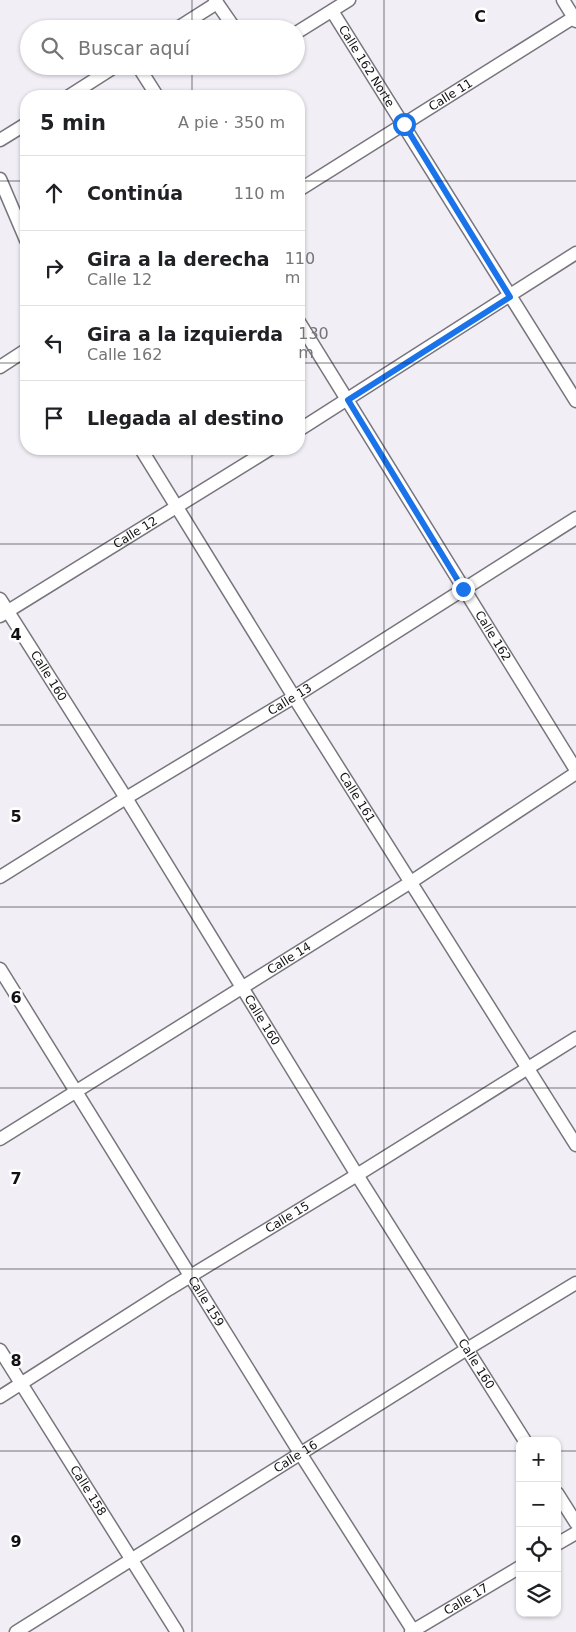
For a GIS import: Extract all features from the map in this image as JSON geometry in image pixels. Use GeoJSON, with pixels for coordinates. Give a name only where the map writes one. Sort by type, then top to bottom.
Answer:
{"type":"FeatureCollection","features":[{"type":"Feature","properties":{"kind":"street"},"geometry":{"type":"LineString","coordinates":[[305,28],[349,0]]}},
{"type":"Feature","properties":{"kind":"street"},"geometry":{"type":"LineString","coordinates":[[564,0],[575,18]]}},
{"type":"Feature","properties":{"kind":"street"},"geometry":{"type":"LineString","coordinates":[[189,20],[216,2],[229,20]]}},
{"type":"Feature","properties":{"kind":"street","name":"Calle 162 Norte"},"geometry":{"type":"LineString","coordinates":[[332,11],[576,401]]}},
{"type":"Feature","properties":{"kind":"street","name":"Calle 11"},"geometry":{"type":"LineString","coordinates":[[305,186],[575,18]]}},
{"type":"Feature","properties":{"kind":"street"},"geometry":{"type":"LineString","coordinates":[[78,90],[102,75]]}},
{"type":"Feature","properties":{"kind":"street"},"geometry":{"type":"LineString","coordinates":[[144,75],[153,90]]}},
{"type":"Feature","properties":{"kind":"street"},"geometry":{"type":"LineString","coordinates":[[0,140],[20,128]]}},
{"type":"Feature","properties":{"kind":"street"},"geometry":{"type":"LineString","coordinates":[[0,179],[20,226]]}},
{"type":"Feature","properties":{"kind":"street"},"geometry":{"type":"LineString","coordinates":[[305,426],[576,254]]}},
{"type":"Feature","properties":{"kind":"street","name":"Calle 162"},"geometry":{"type":"LineString","coordinates":[[305,332],[576,772]]}},
{"type":"Feature","properties":{"kind":"street"},"geometry":{"type":"LineString","coordinates":[[0,367],[20,354]]}},
{"type":"Feature","properties":{"kind":"street","name":"Calle 161"},"geometry":{"type":"LineString","coordinates":[[145,455],[294,697],[576,1145]]}},
{"type":"Feature","properties":{"kind":"street","name":"Calle 12"},"geometry":{"type":"LineString","coordinates":[[4,614],[260,455]]}},
{"type":"Feature","properties":{"kind":"street","name":"Calle 13"},"geometry":{"type":"LineString","coordinates":[[0,877],[126,798],[294,697],[576,518]]}},
{"type":"Feature","properties":{"kind":"street","name":"Calle 160"},"geometry":{"type":"LineString","coordinates":[[0,599],[4,614],[126,798],[357,1175],[522,1437]]}},
{"type":"Feature","properties":{"kind":"street","name":"Calle 14"},"geometry":{"type":"LineString","coordinates":[[0,1139],[411,882],[576,772]]}},
{"type":"Feature","properties":{"kind":"street","name":"Calle 159"},"geometry":{"type":"LineString","coordinates":[[0,969],[300,1454],[413,1632]]}},
{"type":"Feature","properties":{"kind":"street","name":"Calle 15"},"geometry":{"type":"LineString","coordinates":[[0,1398],[191,1276],[576,1038]]}},
{"type":"Feature","properties":{"kind":"street","name":"Calle 16"},"geometry":{"type":"LineString","coordinates":[[16,1632],[467,1349],[576,1283]]}},
{"type":"Feature","properties":{"kind":"street","name":"Calle 158"},"geometry":{"type":"LineString","coordinates":[[0,1350],[177,1632]]}},
{"type":"Feature","properties":{"kind":"street"},"geometry":{"type":"LineString","coordinates":[[561,1499],[576,1523]]}},
{"type":"Feature","properties":{"kind":"street"},"geometry":{"type":"LineString","coordinates":[[561,1542],[576,1533]]}},
{"type":"Feature","properties":{"kind":"street","name":"Calle 17"},"geometry":{"type":"LineString","coordinates":[[413,1632],[516,1569]]}},
{"type":"Feature","properties":{"kind":"route"},"geometry":{"type":"LineString","coordinates":[[404,124],[510,297],[348,400],[463,589]]}}]}
